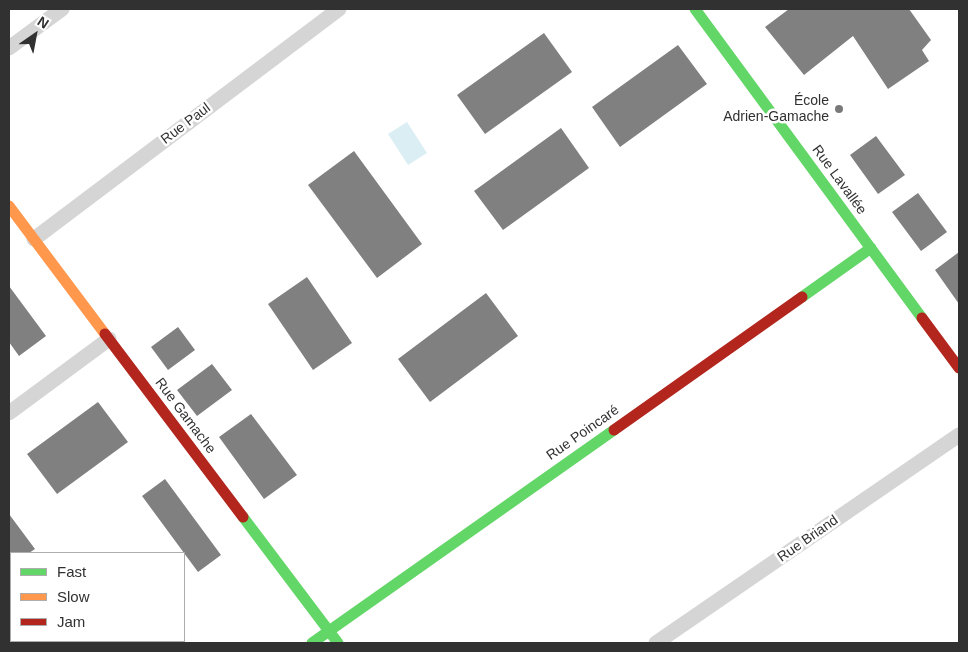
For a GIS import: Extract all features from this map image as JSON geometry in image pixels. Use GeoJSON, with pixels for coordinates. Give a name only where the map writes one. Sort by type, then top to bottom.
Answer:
{"type":"FeatureCollection","features":[{"type":"Feature","properties":{"kind":"street"},"geometry":{"type":"LineString","coordinates":[[9,48],[62,9]]}},
{"type":"Feature","properties":{"kind":"street","name":"Rue Paul"},"geometry":{"type":"LineString","coordinates":[[34,239],[339,9]]}},
{"type":"Feature","properties":{"kind":"street","name":"Rue Lavallée"},"geometry":{"type":"LineString","coordinates":[[695,9],[959,368]]}},
{"type":"Feature","properties":{"kind":"street","name":"Rue Gamache"},"geometry":{"type":"LineString","coordinates":[[9,206],[338,643]]}},
{"type":"Feature","properties":{"kind":"street","name":"Rue Poincaré"},"geometry":{"type":"LineString","coordinates":[[312,643],[871,248]]}},
{"type":"Feature","properties":{"kind":"street"},"geometry":{"type":"LineString","coordinates":[[9,413],[109,339]]}},
{"type":"Feature","properties":{"kind":"street","name":"Rue Briand"},"geometry":{"type":"LineString","coordinates":[[656,643],[959,435]]}},
{"type":"Feature","properties":{"kind":"shaded area"},"geometry":{"type":"Polygon","coordinates":[[[407,122],[427,153],[408,165],[388,134],[407,122]]]}},
{"type":"Feature","properties":{"kind":"building","name":"École Adrien-Gamache"},"geometry":{"type":"Polygon","coordinates":[[[789,9],[909,9],[931,40],[922,50],[929,61],[888,89],[853,36],[804,75],[765,27],[789,9]]]}},
{"type":"Feature","properties":{"kind":"building"},"geometry":{"type":"Polygon","coordinates":[[[544,33],[572,72],[485,134],[457,95],[544,33]]]}},
{"type":"Feature","properties":{"kind":"building"},"geometry":{"type":"Polygon","coordinates":[[[678,45],[707,84],[620,147],[592,107],[678,45]]]}},
{"type":"Feature","properties":{"kind":"building"},"geometry":{"type":"Polygon","coordinates":[[[561,128],[589,168],[503,230],[474,191],[561,128]]]}},
{"type":"Feature","properties":{"kind":"building"},"geometry":{"type":"Polygon","coordinates":[[[876,136],[905,175],[878,194],[850,155],[876,136]]]}},
{"type":"Feature","properties":{"kind":"building"},"geometry":{"type":"Polygon","coordinates":[[[354,151],[422,244],[377,278],[308,185],[354,151]]]}},
{"type":"Feature","properties":{"kind":"building"},"geometry":{"type":"Polygon","coordinates":[[[918,193],[947,232],[921,251],[892,212],[918,193]]]}},
{"type":"Feature","properties":{"kind":"building"},"geometry":{"type":"Polygon","coordinates":[[[959,252],[959,304],[935,270],[959,252]]]}},
{"type":"Feature","properties":{"kind":"building"},"geometry":{"type":"Polygon","coordinates":[[[307,277],[352,343],[313,370],[268,304],[307,277]]]}},
{"type":"Feature","properties":{"kind":"building"},"geometry":{"type":"Polygon","coordinates":[[[9,286],[46,336],[19,356],[9,342],[9,286]]]}},
{"type":"Feature","properties":{"kind":"building"},"geometry":{"type":"Polygon","coordinates":[[[486,293],[518,336],[430,402],[398,359],[486,293]]]}},
{"type":"Feature","properties":{"kind":"building"},"geometry":{"type":"Polygon","coordinates":[[[178,327],[195,350],[168,370],[151,347],[178,327]]]}},
{"type":"Feature","properties":{"kind":"building"},"geometry":{"type":"Polygon","coordinates":[[[212,364],[232,390],[197,416],[177,390],[212,364]]]}},
{"type":"Feature","properties":{"kind":"building"},"geometry":{"type":"Polygon","coordinates":[[[98,402],[128,442],[57,494],[27,454],[98,402]]]}},
{"type":"Feature","properties":{"kind":"building"},"geometry":{"type":"Polygon","coordinates":[[[251,414],[297,475],[264,499],[219,437],[251,414]]]}},
{"type":"Feature","properties":{"kind":"building"},"geometry":{"type":"Polygon","coordinates":[[[165,479],[221,555],[198,572],[142,496],[165,479]]]}},
{"type":"Feature","properties":{"kind":"building"},"geometry":{"type":"Polygon","coordinates":[[[9,514],[35,549],[30,552],[10,552],[9,568],[9,514]]]}},
{"type":"Feature","properties":{"kind":"traffic: fast"},"geometry":{"type":"LineString","coordinates":[[695,9],[922,318]]}},
{"type":"Feature","properties":{"kind":"traffic: fast"},"geometry":{"type":"LineString","coordinates":[[802,297],[871,248]]}},
{"type":"Feature","properties":{"kind":"traffic: fast"},"geometry":{"type":"LineString","coordinates":[[312,643],[614,430]]}},
{"type":"Feature","properties":{"kind":"traffic: fast"},"geometry":{"type":"LineString","coordinates":[[243,517],[338,643]]}},
{"type":"Feature","properties":{"kind":"traffic: slow"},"geometry":{"type":"LineString","coordinates":[[9,206],[105,334]]}},
{"type":"Feature","properties":{"kind":"traffic: jam"},"geometry":{"type":"LineString","coordinates":[[614,430],[802,297]]}},
{"type":"Feature","properties":{"kind":"traffic: jam"},"geometry":{"type":"LineString","coordinates":[[922,318],[959,368]]}},
{"type":"Feature","properties":{"kind":"traffic: jam"},"geometry":{"type":"LineString","coordinates":[[105,334],[243,517]]}},
{"type":"Feature","properties":{"kind":"place","name":"École Adrien-Gamache"},"geometry":{"type":"Point","coordinates":[839,109]}}]}
